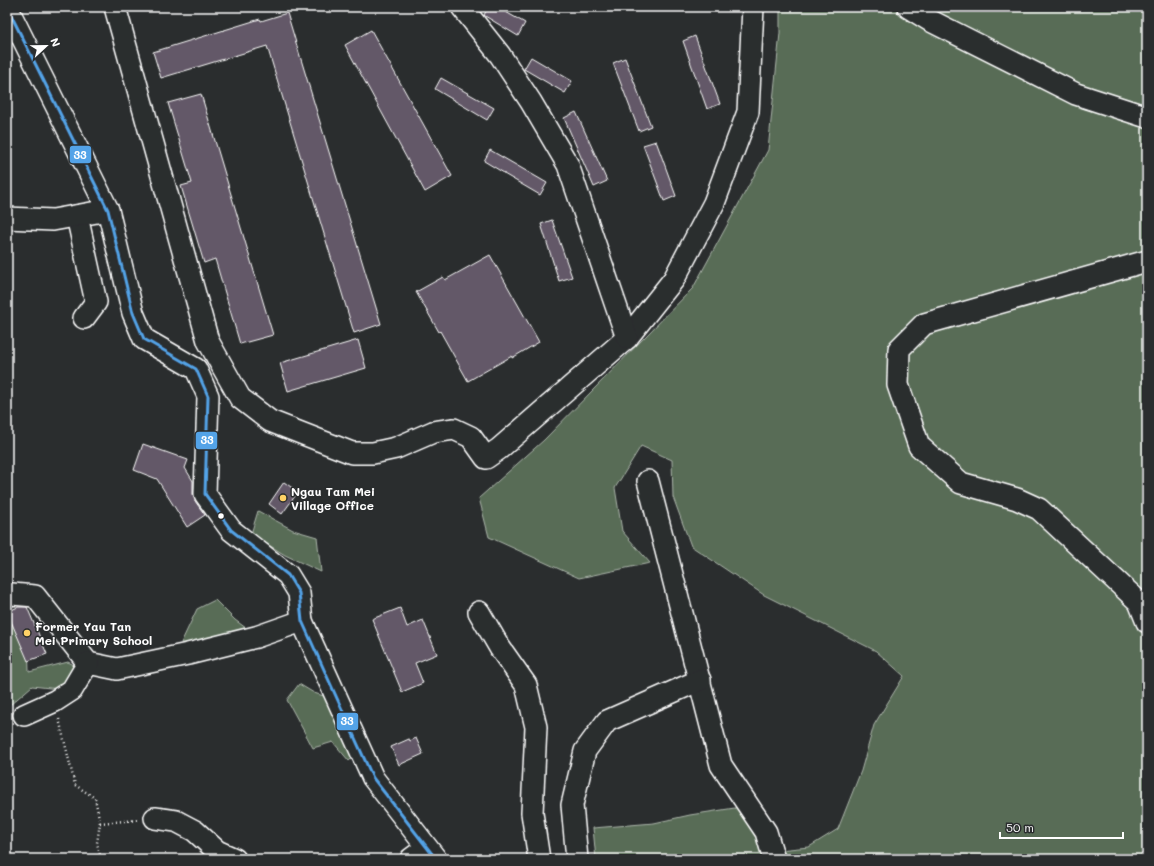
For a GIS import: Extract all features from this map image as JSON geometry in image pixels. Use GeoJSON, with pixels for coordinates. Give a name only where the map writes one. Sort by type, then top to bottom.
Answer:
{"type":"FeatureCollection","features":[{"type":"Feature","properties":{"kind":"street"},"geometry":{"type":"LineString","coordinates":[[8,7],[108,210],[133,313],[144,339],[196,369],[208,396],[205,494],[231,530],[288,575],[299,593],[302,621],[373,778],[424,855]]}},
{"type":"Feature","properties":{"kind":"street"},"geometry":{"type":"LineString","coordinates":[[115,7],[208,341],[240,398],[270,421],[352,453],[373,453],[396,448],[433,432],[454,429],[471,436],[486,458],[499,449],[627,338],[674,278],[714,203],[748,112],[753,7]]}},
{"type":"Feature","properties":{"kind":"street"},"geometry":{"type":"LineString","coordinates":[[462,7],[500,55],[531,102],[568,165],[627,338]]}},
{"type":"Feature","properties":{"kind":"street"},"geometry":{"type":"LineString","coordinates":[[908,7],[929,20],[1076,94],[1147,117]]}},
{"type":"Feature","properties":{"kind":"street"},"geometry":{"type":"LineString","coordinates":[[7,218],[53,220],[108,210]]}},
{"type":"Feature","properties":{"kind":"street"},"geometry":{"type":"LineString","coordinates":[[77,216],[96,302],[84,318]]}},
{"type":"Feature","properties":{"kind":"street"},"geometry":{"type":"LineString","coordinates":[[1147,261],[924,324],[899,349],[898,386],[919,446],[961,483],[1017,499],[1039,509],[1139,602],[1147,622]]}},
{"type":"Feature","properties":{"kind":"street"},"geometry":{"type":"LineString","coordinates":[[648,480],[721,765],[766,832],[774,859]]}},
{"type":"Feature","properties":{"kind":"street"},"geometry":{"type":"LineString","coordinates":[[7,596],[12,594],[35,596],[88,663],[117,669],[188,654],[256,637],[302,621]]}},
{"type":"Feature","properties":{"kind":"street"},"geometry":{"type":"LineString","coordinates":[[480,612],[500,648],[526,685],[536,727],[532,813],[539,859]]}},
{"type":"Feature","properties":{"kind":"street"},"geometry":{"type":"LineString","coordinates":[[24,715],[55,701],[72,690],[88,663]]}},
{"type":"Feature","properties":{"kind":"street"},"geometry":{"type":"LineString","coordinates":[[577,859],[572,805],[585,751],[607,721],[700,680]]}},
{"type":"Feature","properties":{"kind":"street"},"geometry":{"type":"LineString","coordinates":[[155,818],[176,821],[195,831],[217,851],[235,859]]}},
{"type":"Feature","properties":{"kind":"path"},"geometry":{"type":"LineString","coordinates":[[55,701],[75,785],[94,798],[100,822],[97,843],[101,859]]}},
{"type":"Feature","properties":{"kind":"path"},"geometry":{"type":"LineString","coordinates":[[100,822],[155,818]]}},
{"type":"Feature","properties":{"kind":"green space"},"geometry":{"type":"Polygon","coordinates":[[[780,7],[1147,7],[1147,859],[596,859],[593,828],[654,823],[690,815],[741,807],[779,850],[809,847],[838,829],[861,771],[874,725],[904,676],[876,651],[764,595],[691,546],[673,497],[672,460],[641,446],[615,488],[622,531],[650,563],[579,578],[489,537],[479,498],[544,440],[693,288],[768,150],[780,33],[780,7]]]}},
{"type":"Feature","properties":{"kind":"green space"},"geometry":{"type":"Polygon","coordinates":[[[258,511],[293,530],[317,537],[321,572],[285,555],[251,534],[258,511]]]}},
{"type":"Feature","properties":{"kind":"green space"},"geometry":{"type":"Polygon","coordinates":[[[215,600],[235,620],[250,631],[241,646],[181,643],[197,609],[215,600]]]}},
{"type":"Feature","properties":{"kind":"green space"},"geometry":{"type":"Polygon","coordinates":[[[12,616],[28,640],[29,672],[68,662],[78,667],[59,689],[32,686],[10,705],[7,705],[7,617],[12,616]]]}},
{"type":"Feature","properties":{"kind":"green space"},"geometry":{"type":"Polygon","coordinates":[[[299,684],[314,693],[327,697],[365,746],[349,761],[333,742],[313,748],[287,700],[299,684]]]}},
{"type":"Feature","properties":{"kind":"building"},"geometry":{"type":"Polygon","coordinates":[[[488,7],[497,7],[525,23],[518,36],[485,16],[484,15],[488,7]]]}},
{"type":"Feature","properties":{"kind":"building"},"geometry":{"type":"Polygon","coordinates":[[[287,13],[381,324],[354,333],[267,46],[161,78],[153,52],[260,19],[261,21],[287,13]]]}},
{"type":"Feature","properties":{"kind":"building"},"geometry":{"type":"Polygon","coordinates":[[[371,30],[452,176],[425,192],[345,45],[371,30]]]}},
{"type":"Feature","properties":{"kind":"building"},"geometry":{"type":"Polygon","coordinates":[[[695,36],[720,104],[707,109],[683,41],[695,36]]]}},
{"type":"Feature","properties":{"kind":"building"},"geometry":{"type":"Polygon","coordinates":[[[531,57],[572,81],[565,93],[524,69],[531,57]]]}},
{"type":"Feature","properties":{"kind":"building"},"geometry":{"type":"Polygon","coordinates":[[[625,58],[651,126],[639,131],[613,63],[625,58]]]}},
{"type":"Feature","properties":{"kind":"building"},"geometry":{"type":"Polygon","coordinates":[[[441,78],[494,108],[487,120],[435,89],[441,78]]]}},
{"type":"Feature","properties":{"kind":"building"},"geometry":{"type":"Polygon","coordinates":[[[201,94],[273,335],[240,344],[215,259],[204,263],[181,186],[192,183],[168,103],[201,94]]]}},
{"type":"Feature","properties":{"kind":"building"},"geometry":{"type":"Polygon","coordinates":[[[576,112],[607,181],[594,187],[564,118],[576,112]]]}},
{"type":"Feature","properties":{"kind":"building"},"geometry":{"type":"Polygon","coordinates":[[[656,141],[676,196],[664,201],[643,145],[656,141]]]}},
{"type":"Feature","properties":{"kind":"building"},"geometry":{"type":"Polygon","coordinates":[[[490,150],[547,183],[540,195],[484,161],[490,150]]]}},
{"type":"Feature","properties":{"kind":"building"},"geometry":{"type":"Polygon","coordinates":[[[552,220],[572,277],[559,281],[541,224],[552,220]]]}},
{"type":"Feature","properties":{"kind":"building"},"geometry":{"type":"Polygon","coordinates":[[[490,255],[539,342],[468,381],[416,292],[443,277],[445,280],[490,255]]]}},
{"type":"Feature","properties":{"kind":"building"},"geometry":{"type":"Polygon","coordinates":[[[358,340],[366,368],[288,391],[280,363],[358,340]]]}},
{"type":"Feature","properties":{"kind":"building"},"geometry":{"type":"Polygon","coordinates":[[[143,444],[188,460],[185,468],[193,481],[193,494],[195,501],[205,515],[187,527],[157,479],[134,470],[143,444]]]}},
{"type":"Feature","properties":{"kind":"building","name":"Ngau Tam Mei Village Office"},"geometry":{"type":"Polygon","coordinates":[[[284,482],[298,492],[282,514],[269,504],[284,482]]]}},
{"type":"Feature","properties":{"kind":"building","name":"Former Yau Tan Mei Primary School"},"geometry":{"type":"Polygon","coordinates":[[[18,607],[27,607],[47,654],[28,661],[7,612],[18,607]]]}},
{"type":"Feature","properties":{"kind":"building"},"geometry":{"type":"Polygon","coordinates":[[[400,608],[407,627],[423,620],[437,654],[415,663],[423,683],[402,692],[372,619],[400,608]]]}},
{"type":"Feature","properties":{"kind":"building"},"geometry":{"type":"Polygon","coordinates":[[[416,738],[423,754],[399,765],[391,747],[409,739],[410,741],[416,738]]]}},
{"type":"Feature","properties":{"kind":"transit line","name":"33"},"geometry":{"type":"LineString","coordinates":[[7,7],[108,210],[133,313],[144,339],[196,369],[208,396],[205,494],[231,530],[288,575],[299,593],[302,621],[373,778],[436,859]]}},
{"type":"Feature","properties":{"kind":"place","name":"Ngau Tam Mei Village Office"},"geometry":{"type":"Point","coordinates":[283,498]}},
{"type":"Feature","properties":{"kind":"place","name":"Former Yau Tan Mei Primary School"},"geometry":{"type":"Point","coordinates":[27,633]}}]}
